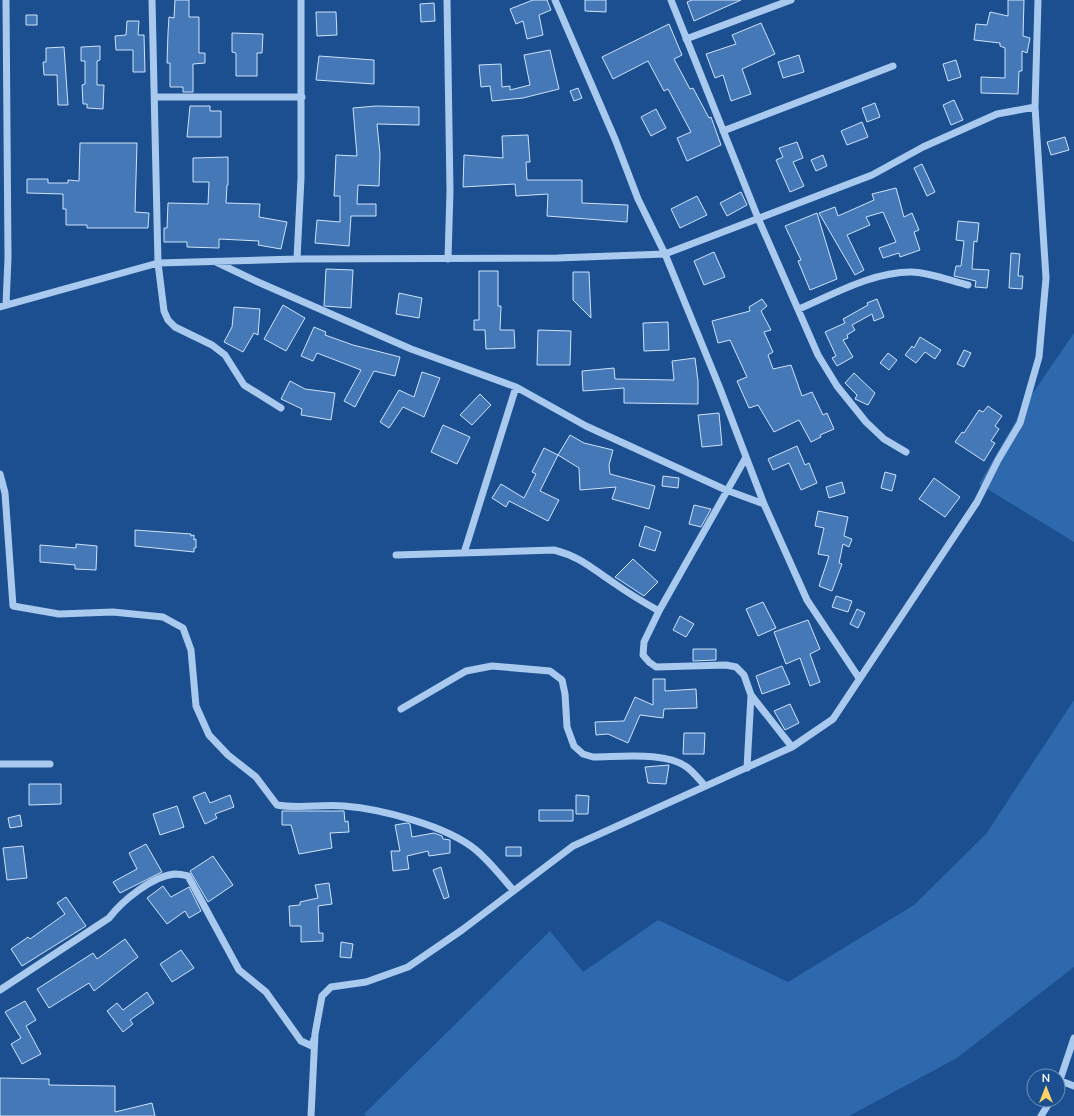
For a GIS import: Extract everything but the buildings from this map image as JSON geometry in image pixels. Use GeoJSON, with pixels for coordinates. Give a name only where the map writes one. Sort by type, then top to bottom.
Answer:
{"type":"FeatureCollection","features":[{"type":"Feature","properties":{"kind":"street"},"geometry":{"type":"LineString","coordinates":[[6,0],[3,30],[8,258],[3,306],[158,263],[297,259],[448,259],[665,254],[872,175],[923,147],[997,114],[1035,107]]}},
{"type":"Feature","properties":{"kind":"street"},"geometry":{"type":"LineString","coordinates":[[152,0],[158,263],[164,310],[168,320],[175,327],[212,345],[225,355],[244,385],[282,408]]}},
{"type":"Feature","properties":{"kind":"street"},"geometry":{"type":"LineString","coordinates":[[297,259],[301,178],[301,0]]}},
{"type":"Feature","properties":{"kind":"street"},"geometry":{"type":"LineString","coordinates":[[447,0],[450,184],[448,259]]}},
{"type":"Feature","properties":{"kind":"street"},"geometry":{"type":"LineString","coordinates":[[555,0],[615,139],[638,199],[665,254],[719,386],[745,459],[807,600],[859,678]]}},
{"type":"Feature","properties":{"kind":"street"},"geometry":{"type":"LineString","coordinates":[[671,0],[758,218],[818,355],[837,386],[866,422],[884,439],[906,452]]}},
{"type":"Feature","properties":{"kind":"street"},"geometry":{"type":"LineString","coordinates":[[686,39],[790,0]]}},
{"type":"Feature","properties":{"kind":"street"},"geometry":{"type":"LineString","coordinates":[[0,990],[109,918],[116,909],[153,880],[176,874],[188,876],[239,970],[266,992],[301,1041],[312,1046],[322,996],[331,987],[366,982],[408,967],[462,930],[573,846],[747,768],[792,746],[833,719],[977,502],[998,460],[1020,423],[1039,357],[1046,278],[1035,107],[1038,0]]}},
{"type":"Feature","properties":{"kind":"street"},"geometry":{"type":"LineString","coordinates":[[723,131],[893,66]]}},
{"type":"Feature","properties":{"kind":"street"},"geometry":{"type":"LineString","coordinates":[[155,97],[302,96]]}},
{"type":"Feature","properties":{"kind":"street"},"geometry":{"type":"LineString","coordinates":[[214,261],[258,282],[412,349],[516,387],[586,426],[726,490],[764,504]]}},
{"type":"Feature","properties":{"kind":"street"},"geometry":{"type":"LineString","coordinates":[[799,309],[863,282],[890,273],[913,272],[968,285]]}},
{"type":"Feature","properties":{"kind":"street"},"geometry":{"type":"LineString","coordinates":[[464,553],[516,387]]}},
{"type":"Feature","properties":{"kind":"street"},"geometry":{"type":"LineString","coordinates":[[745,459],[726,490],[659,611],[644,642],[643,656],[656,667],[726,665],[736,667],[744,675],[751,695],[792,746]]}},
{"type":"Feature","properties":{"kind":"street"},"geometry":{"type":"LineString","coordinates":[[0,474],[5,493],[13,606],[59,614],[113,612],[163,617],[183,628],[191,650],[196,706],[209,734],[228,755],[256,777],[277,805],[344,806],[395,815],[442,831],[474,849],[492,864],[513,890]]}},
{"type":"Feature","properties":{"kind":"street"},"geometry":{"type":"LineString","coordinates":[[396,555],[554,550],[572,555],[586,562],[634,597],[659,611]]}},
{"type":"Feature","properties":{"kind":"street"},"geometry":{"type":"LineString","coordinates":[[401,709],[466,671],[492,666],[550,671],[562,680],[565,694],[566,727],[574,746],[583,754],[593,757],[662,758],[675,761],[688,768],[705,786]]}},
{"type":"Feature","properties":{"kind":"street"},"geometry":{"type":"LineString","coordinates":[[747,768],[751,695]]}},
{"type":"Feature","properties":{"kind":"street"},"geometry":{"type":"LineString","coordinates":[[0,764],[50,764]]}},
{"type":"Feature","properties":{"kind":"street"},"geometry":{"type":"LineString","coordinates":[[311,1116],[315,1034]]}},
{"type":"Feature","properties":{"kind":"street"},"geometry":{"type":"LineString","coordinates":[[1064,1068],[1074,1038]]}},
{"type":"Feature","properties":{"kind":"shaded area"},"geometry":{"type":"Polygon","coordinates":[[[1074,333],[1074,542],[979,484],[1028,400],[1074,333]]]}},
{"type":"Feature","properties":{"kind":"shaded area"},"geometry":{"type":"Polygon","coordinates":[[[1074,700],[1074,967],[957,1058],[849,1116],[366,1116],[364,1114],[550,931],[583,972],[658,920],[788,982],[914,905],[986,834],[1074,700]]]}}]}
